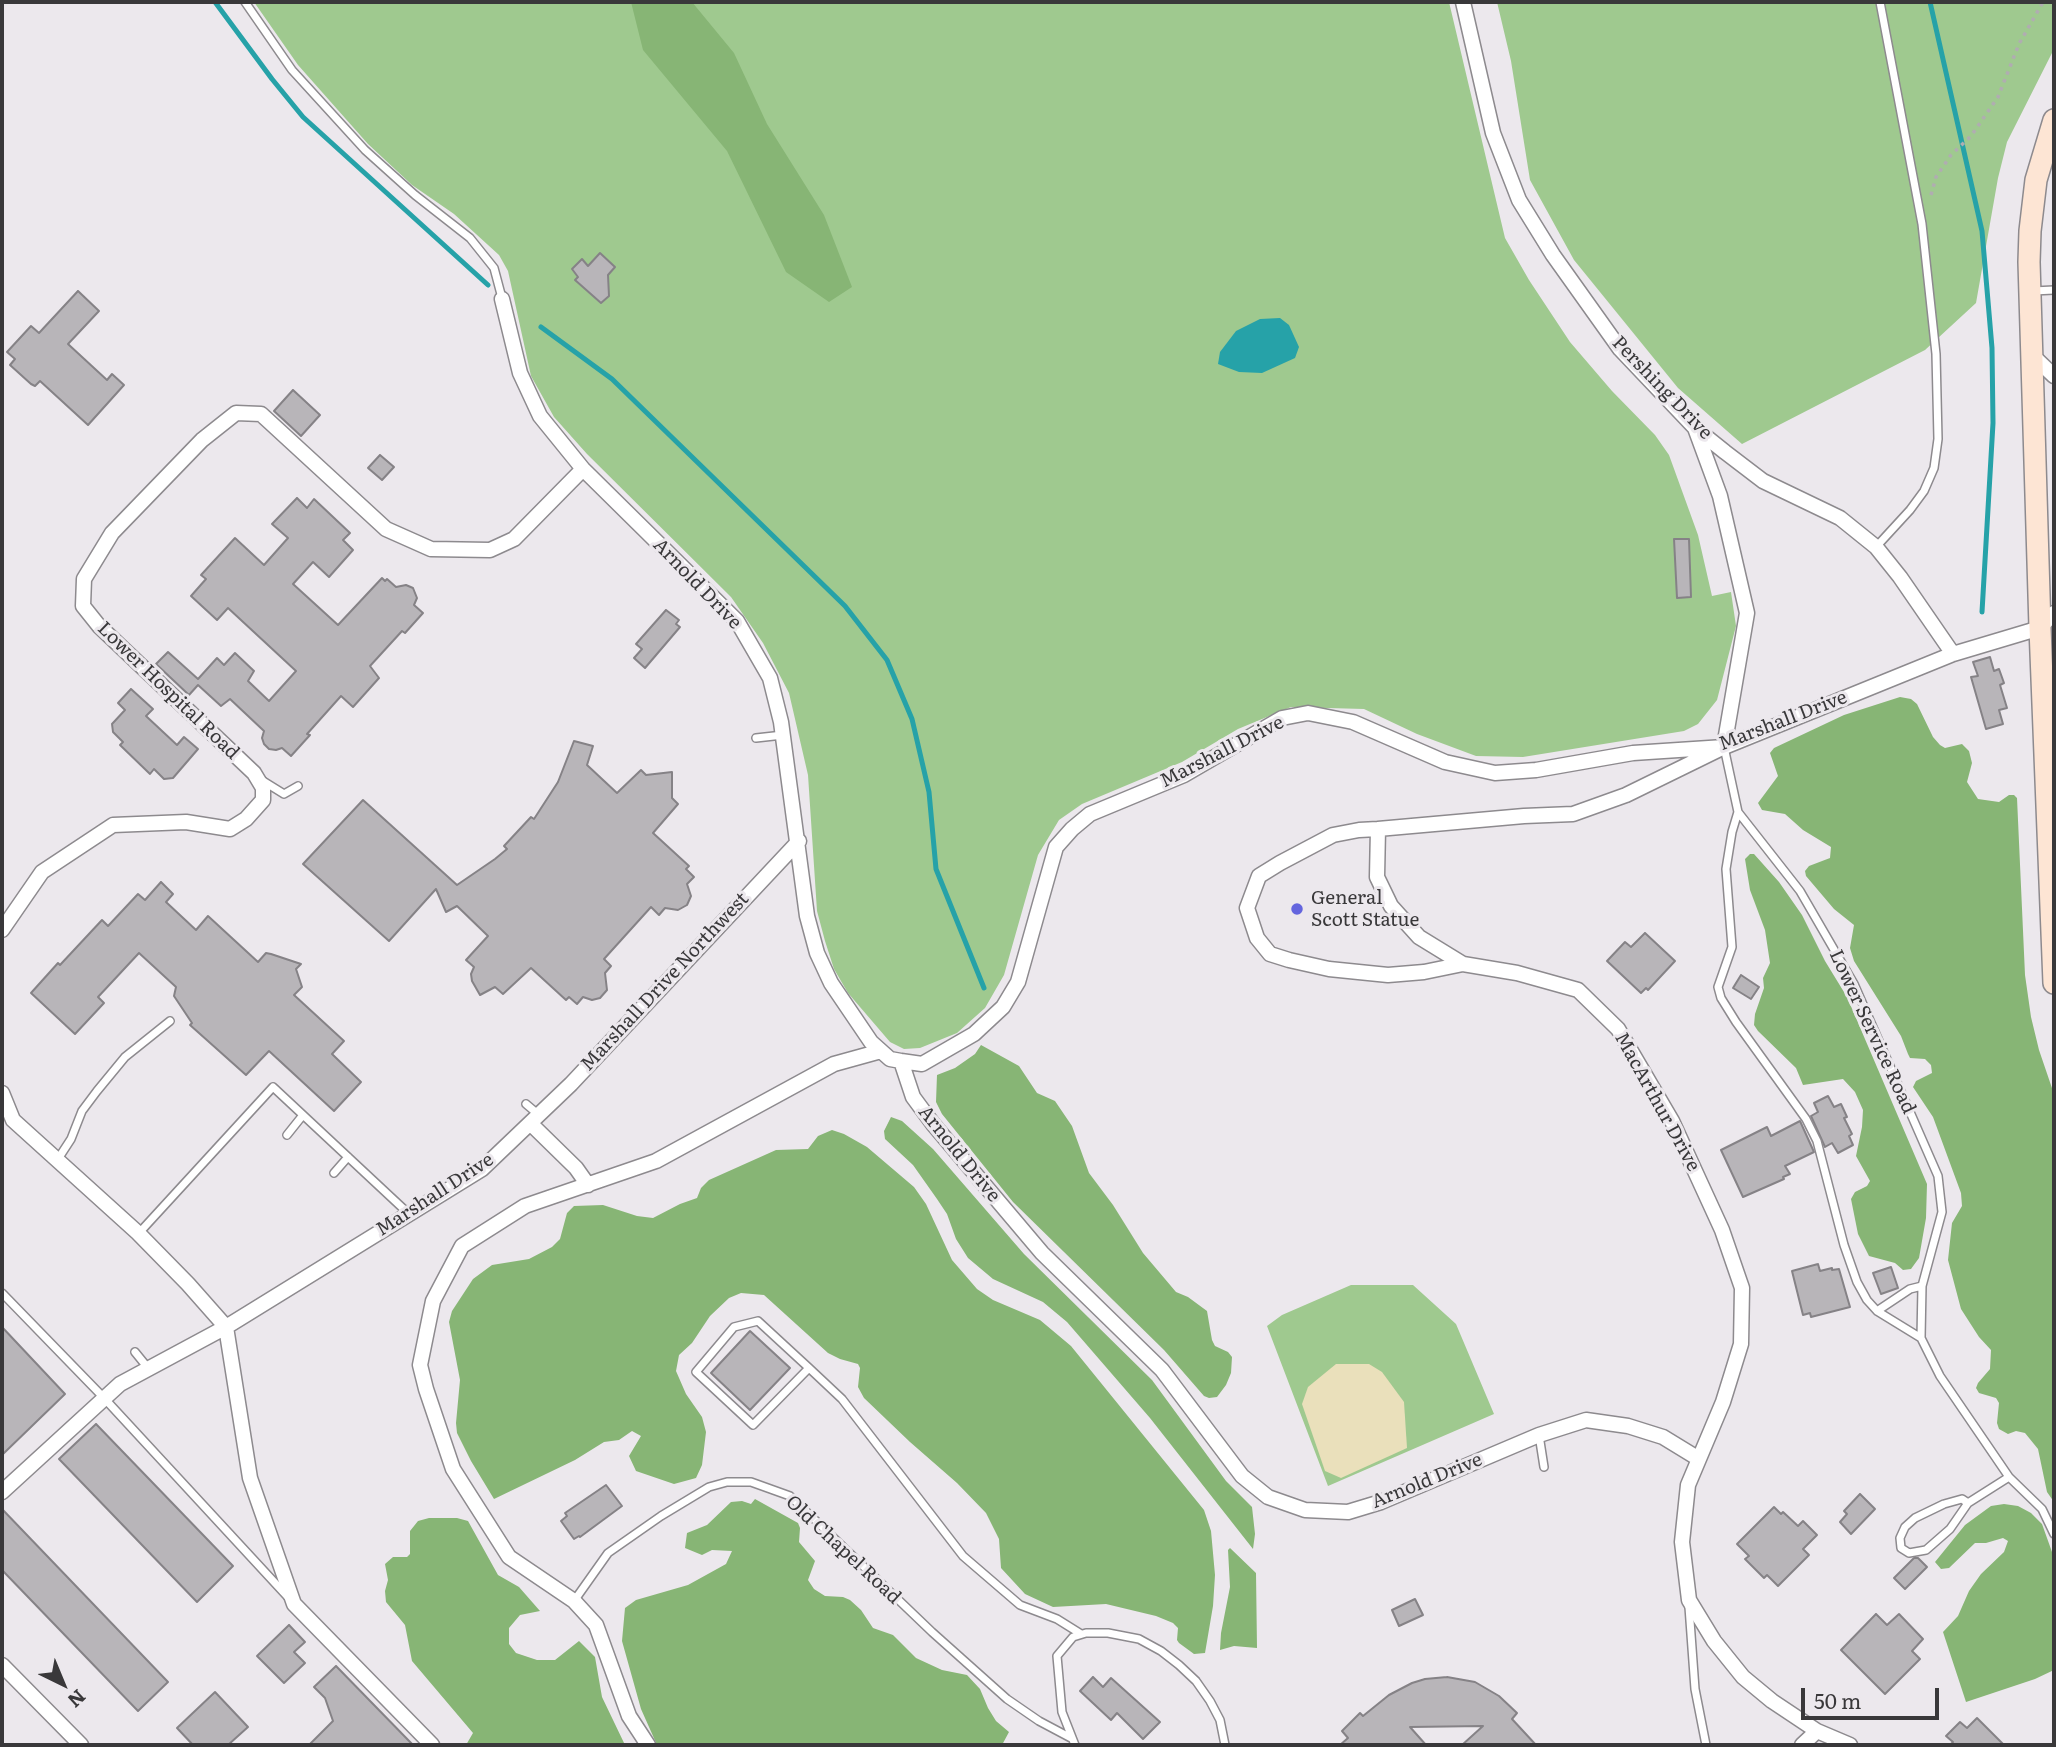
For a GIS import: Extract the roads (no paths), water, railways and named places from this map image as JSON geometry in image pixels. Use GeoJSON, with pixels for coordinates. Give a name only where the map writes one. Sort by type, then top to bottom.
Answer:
{"type":"FeatureCollection","features":[{"type":"Feature","properties":{"kind":"street","name":"Pershing Drive"},"geometry":{"type":"LineString","coordinates":[[1462,2],[1493,133],[1519,200],[1553,255],[1620,349],[1695,428],[1763,481],[1840,518],[1876,547],[1953,654]]}},
{"type":"Feature","properties":{"kind":"street"},"geometry":{"type":"LineString","coordinates":[[2054,120],[2035,190],[2030,231],[2029,291],[2031,354],[2046,532],[2054,983]]}},
{"type":"Feature","properties":{"kind":"street","name":"Arnold Drive"},"geometry":{"type":"LineString","coordinates":[[502,299],[520,373],[540,416],[583,469],[737,621],[770,678],[783,735],[807,916],[817,953],[831,983],[871,1042],[890,1059],[901,1061],[913,1097],[933,1124],[1042,1253],[1161,1370],[1242,1476],[1268,1497],[1305,1510],[1348,1512],[1381,1502],[1539,1435],[1586,1420],[1618,1424],[1663,1437],[1699,1459]]}},
{"type":"Feature","properties":{"kind":"street"},"geometry":{"type":"LineString","coordinates":[[2031,354],[2054,376]]}},
{"type":"Feature","properties":{"kind":"street","name":"Lower Hospital Road"},"geometry":{"type":"LineString","coordinates":[[2,930],[42,872],[113,825],[186,822],[230,829],[241,825],[263,800],[262,788],[256,777],[99,626],[83,606],[83,579],[112,533],[202,440],[236,413],[261,414],[386,529],[431,549],[490,550],[514,539],[583,469]]}},
{"type":"Feature","properties":{"kind":"street"},"geometry":{"type":"LineString","coordinates":[[1463,964],[1423,972],[1388,975],[1329,969],[1289,960],[1270,954],[1256,938],[1247,908],[1259,876],[1333,835],[1359,830],[1573,814],[1626,795],[1724,747],[1746,614],[1720,496],[1695,428]]}},
{"type":"Feature","properties":{"kind":"street","name":"Marshall Drive"},"geometry":{"type":"LineString","coordinates":[[901,1061],[922,1064],[974,1034],[1003,1007],[1018,982],[1056,848],[1072,829],[1090,814],[1184,775],[1282,718],[1308,713],[1353,722],[1446,762],[1494,773],[1536,770],[1633,753],[1724,747],[1953,654],[2047,620]]}},
{"type":"Feature","properties":{"kind":"street","name":"MacArthur Drive"},"geometry":{"type":"LineString","coordinates":[[1378,829],[1377,877],[1391,906],[1419,937],[1463,964],[1517,973],[1578,990],[1618,1029],[1672,1121],[1722,1230],[1742,1287],[1741,1344],[1723,1402],[1688,1485],[1682,1542],[1689,1600],[1714,1641],[1743,1677],[1772,1701],[1817,1731],[1850,1745]]}},
{"type":"Feature","properties":{"kind":"street","name":"Marshall Drive Northwest"},"geometry":{"type":"LineString","coordinates":[[536,1120],[799,841]]}},
{"type":"Feature","properties":{"kind":"street"},"geometry":{"type":"LineString","coordinates":[[648,1745],[629,1716],[597,1625],[574,1601],[509,1557],[453,1469],[426,1389],[421,1365],[433,1301],[462,1247],[526,1206],[656,1161],[834,1064],[881,1051]]}},
{"type":"Feature","properties":{"kind":"street"},"geometry":{"type":"LineString","coordinates":[[2,1093],[13,1121],[138,1233],[226,1327],[250,1478],[294,1604],[432,1745]]}},
{"type":"Feature","properties":{"kind":"street"},"geometry":{"type":"LineString","coordinates":[[536,1120],[588,1185]]}},
{"type":"Feature","properties":{"kind":"street","name":"Marshall Drive"},"geometry":{"type":"LineString","coordinates":[[2,1492],[120,1384],[226,1327],[482,1169],[497,1146],[536,1120]]}},
{"type":"Feature","properties":{"kind":"street"},"geometry":{"type":"LineString","coordinates":[[2,1665],[81,1745]]}},
{"type":"Feature","properties":{"kind":"street"},"geometry":{"type":"LineString","coordinates":[[1802,1745],[1817,1731]]}},
{"type":"Feature","properties":{"kind":"lane"},"geometry":{"type":"LineString","coordinates":[[245,2],[292,70],[365,150],[415,195],[470,238],[494,268],[502,299]]}},
{"type":"Feature","properties":{"kind":"lane"},"geometry":{"type":"LineString","coordinates":[[1876,547],[1924,491],[1934,468],[1938,439],[1936,354],[1922,224],[1880,2]]}},
{"type":"Feature","properties":{"kind":"lane"},"geometry":{"type":"LineString","coordinates":[[2029,291],[2054,290]]}},
{"type":"Feature","properties":{"kind":"lane"},"geometry":{"type":"LineString","coordinates":[[756,738],[783,735]]}},
{"type":"Feature","properties":{"kind":"lane","name":"Lower Service Road"},"geometry":{"type":"LineString","coordinates":[[1724,747],[1738,812],[1800,891],[1854,984],[1938,1176],[1942,1212],[1922,1286],[1921,1338]]}},
{"type":"Feature","properties":{"kind":"lane"},"geometry":{"type":"LineString","coordinates":[[256,777],[284,794],[298,786]]}},
{"type":"Feature","properties":{"kind":"lane"},"geometry":{"type":"LineString","coordinates":[[1738,812],[1726,869],[1732,947],[1718,987],[1721,998],[1807,1119],[1816,1141],[1848,1257],[1867,1300],[1877,1311],[1921,1338],[1940,1376],[2009,1477],[2042,1509],[2054,1534]]}},
{"type":"Feature","properties":{"kind":"lane"},"geometry":{"type":"LineString","coordinates":[[58,1159],[71,1139],[82,1111],[97,1091],[125,1057],[170,1021]]}},
{"type":"Feature","properties":{"kind":"lane"},"geometry":{"type":"LineString","coordinates":[[138,1233],[273,1087],[409,1214]]}},
{"type":"Feature","properties":{"kind":"lane"},"geometry":{"type":"LineString","coordinates":[[526,1104],[536,1120]]}},
{"type":"Feature","properties":{"kind":"lane"},"geometry":{"type":"LineString","coordinates":[[287,1135],[303,1115]]}},
{"type":"Feature","properties":{"kind":"lane"},"geometry":{"type":"LineString","coordinates":[[334,1173],[348,1157]]}},
{"type":"Feature","properties":{"kind":"lane"},"geometry":{"type":"LineString","coordinates":[[1877,1311],[1910,1289],[1922,1286]]}},
{"type":"Feature","properties":{"kind":"lane"},"geometry":{"type":"LineString","coordinates":[[2,1293],[104,1398],[294,1604]]}},
{"type":"Feature","properties":{"kind":"lane"},"geometry":{"type":"LineString","coordinates":[[809,1368],[752,1425],[696,1372],[734,1327],[758,1321],[809,1368],[842,1399],[963,1556],[1020,1605],[1057,1619],[1082,1634]]}},
{"type":"Feature","properties":{"kind":"lane"},"geometry":{"type":"LineString","coordinates":[[135,1352],[148,1368]]}},
{"type":"Feature","properties":{"kind":"lane"},"geometry":{"type":"LineString","coordinates":[[1539,1435],[1544,1467]]}},
{"type":"Feature","properties":{"kind":"lane"},"geometry":{"type":"LineString","coordinates":[[1968,1503],[1962,1499],[1944,1503],[1915,1518],[1905,1527],[1900,1538],[1901,1548],[1909,1553],[1926,1550],[1950,1529],[1968,1503],[2009,1477]]}},
{"type":"Feature","properties":{"kind":"lane","name":"Old Chapel Road"},"geometry":{"type":"LineString","coordinates":[[574,1601],[608,1553],[661,1516],[709,1487],[727,1482],[751,1482],[790,1496],[932,1633],[1007,1699],[1073,1742]]}},
{"type":"Feature","properties":{"kind":"lane"},"geometry":{"type":"LineString","coordinates":[[1689,1600],[1695,1689],[1706,1745]]}},
{"type":"Feature","properties":{"kind":"lane"},"geometry":{"type":"LineString","coordinates":[[1073,1742],[1062,1712],[1057,1656],[1073,1637],[1108,1633],[1139,1639],[1161,1651],[1196,1681],[1220,1720],[1225,1745]]}},
{"type":"Feature","properties":{"kind":"water"},"geometry":{"type":"Polygon","coordinates":[[[1280,318],[1289,325],[1299,347],[1295,358],[1262,373],[1239,372],[1218,364],[1220,352],[1236,331],[1260,319],[1280,318]]]}},
{"type":"Feature","properties":{"kind":"waterway"},"geometry":{"type":"LineString","coordinates":[[215,2],[303,117],[488,285]]}},
{"type":"Feature","properties":{"kind":"waterway"},"geometry":{"type":"LineString","coordinates":[[1930,2],[1982,231],[1992,348],[1993,423],[1982,612]]}},
{"type":"Feature","properties":{"kind":"waterway"},"geometry":{"type":"LineString","coordinates":[[541,327],[612,379],[845,606],[887,660],[912,719],[929,792],[936,869],[984,988]]}},
{"type":"Feature","properties":{"kind":"place","name":"General Scott Statue"},"geometry":{"type":"Point","coordinates":[1297,909]}}]}
